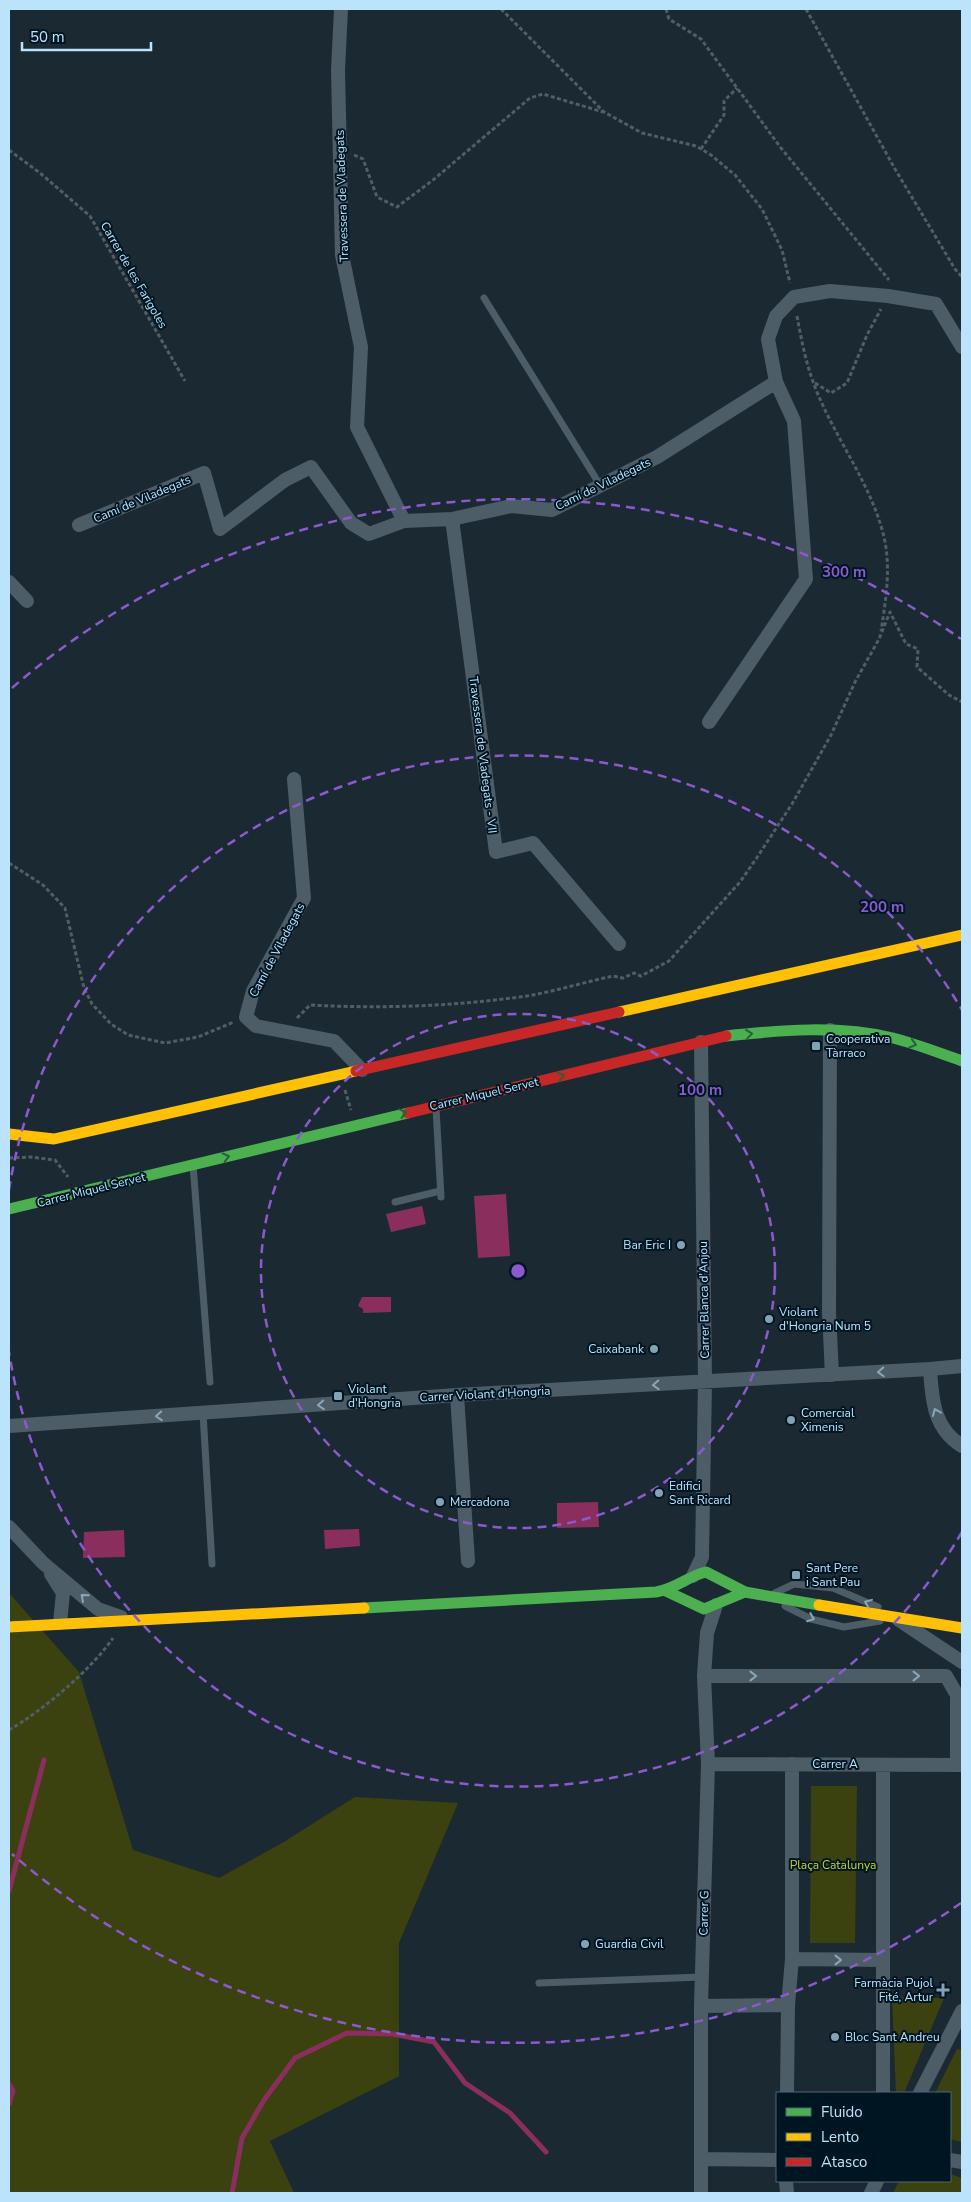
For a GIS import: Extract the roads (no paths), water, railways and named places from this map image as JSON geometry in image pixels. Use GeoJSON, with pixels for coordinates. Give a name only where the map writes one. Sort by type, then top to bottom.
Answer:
{"type":"FeatureCollection","features":[{"type":"Feature","properties":{"kind":"street","name":"Travessera de Vladegats"},"geometry":{"type":"LineString","coordinates":[[341,9],[338,70],[342,255],[361,347],[357,427],[404,521]]}},
{"type":"Feature","properties":{"kind":"street"},"geometry":{"type":"LineString","coordinates":[[709,722],[806,579],[794,421],[776,382],[768,339],[776,316],[794,297],[830,291],[888,296],[936,304],[962,347]]}},
{"type":"Feature","properties":{"kind":"street","name":"Camí de Viladegats"},"geometry":{"type":"LineString","coordinates":[[79,525],[204,473],[220,529],[285,480],[311,468],[351,523],[369,534],[404,521],[452,519],[511,506],[552,510],[657,457],[776,382]]}},
{"type":"Feature","properties":{"kind":"street","name":"Travessera de Vladegats - VII"},"geometry":{"type":"LineString","coordinates":[[452,519],[496,852],[533,843],[619,944]]}},
{"type":"Feature","properties":{"kind":"street"},"geometry":{"type":"LineString","coordinates":[[9,582],[26,600]]}},
{"type":"Feature","properties":{"kind":"street","name":"Camí de Viladegats"},"geometry":{"type":"LineString","coordinates":[[294,778],[304,898],[253,991],[246,1017],[256,1026],[334,1041],[362,1070]]}},
{"type":"Feature","properties":{"kind":"street"},"geometry":{"type":"LineString","coordinates":[[9,1134],[54,1139],[962,935]]}},
{"type":"Feature","properties":{"kind":"street","name":"Carrer Miquel Servet"},"geometry":{"type":"LineString","coordinates":[[9,1209],[726,1036],[777,1030],[830,1030],[892,1038],[962,1061]]}},
{"type":"Feature","properties":{"kind":"street"},"geometry":{"type":"LineString","coordinates":[[830,1030],[829,1312],[832,1375]]}},
{"type":"Feature","properties":{"kind":"street","name":"Carrer Blanca d'Anjou"},"geometry":{"type":"LineString","coordinates":[[691,1578],[702,1556],[705,1382],[701,1042]]}},
{"type":"Feature","properties":{"kind":"street","name":"Carrer Violant d'Hongria"},"geometry":{"type":"LineString","coordinates":[[9,1426],[457,1395],[832,1375],[962,1366]]}},
{"type":"Feature","properties":{"kind":"street"},"geometry":{"type":"LineString","coordinates":[[930,1369],[932,1403],[937,1417],[947,1433],[962,1446]]}},
{"type":"Feature","properties":{"kind":"street"},"geometry":{"type":"LineString","coordinates":[[457,1395],[468,1561]]}},
{"type":"Feature","properties":{"kind":"street"},"geometry":{"type":"LineString","coordinates":[[9,1527],[43,1563],[98,1609],[126,1619]]}},
{"type":"Feature","properties":{"kind":"street"},"geometry":{"type":"LineString","coordinates":[[702,1556],[723,1589],[718,1603]]}},
{"type":"Feature","properties":{"kind":"street"},"geometry":{"type":"LineString","coordinates":[[43,1563],[63,1593],[60,1623]]}},
{"type":"Feature","properties":{"kind":"street"},"geometry":{"type":"LineString","coordinates":[[9,1627],[126,1619],[666,1591],[700,1573],[715,1576],[745,1592],[767,1597],[962,1628]]}},
{"type":"Feature","properties":{"kind":"street"},"geometry":{"type":"LineString","coordinates":[[691,1578],[686,1591],[694,1606]]}},
{"type":"Feature","properties":{"kind":"street"},"geometry":{"type":"LineString","coordinates":[[666,1591],[694,1606],[710,1608],[745,1592]]}},
{"type":"Feature","properties":{"kind":"street","name":"Carrer G"},"geometry":{"type":"LineString","coordinates":[[701,2193],[702,1977],[708,1764],[704,1676],[707,1634],[718,1603]]}},
{"type":"Feature","properties":{"kind":"street","name":"Carrer G"},"geometry":{"type":"LineString","coordinates":[[694,1606],[707,1634]]}},
{"type":"Feature","properties":{"kind":"street"},"geometry":{"type":"LineString","coordinates":[[896,1618],[962,1662]]}},
{"type":"Feature","properties":{"kind":"street"},"geometry":{"type":"LineString","coordinates":[[704,1676],[946,1676],[957,1695],[959,1765]]}},
{"type":"Feature","properties":{"kind":"street","name":"Carrer A"},"geometry":{"type":"LineString","coordinates":[[708,1764],[959,1765]]}},
{"type":"Feature","properties":{"kind":"street"},"geometry":{"type":"LineString","coordinates":[[787,2092],[788,2005],[792,1959],[792,1764]]}},
{"type":"Feature","properties":{"kind":"street"},"geometry":{"type":"LineString","coordinates":[[883,1765],[883,2092]]}},
{"type":"Feature","properties":{"kind":"street"},"geometry":{"type":"LineString","coordinates":[[792,1959],[883,1960]]}},
{"type":"Feature","properties":{"kind":"street"},"geometry":{"type":"LineString","coordinates":[[702,2006],[788,2005]]}},
{"type":"Feature","properties":{"kind":"street"},"geometry":{"type":"LineString","coordinates":[[921,2092],[962,2011]]}},
{"type":"Feature","properties":{"kind":"street"},"geometry":{"type":"LineString","coordinates":[[701,2159],[776,2160]]}},
{"type":"Feature","properties":{"kind":"lane"},"geometry":{"type":"LineString","coordinates":[[484,298],[600,486]]}},
{"type":"Feature","properties":{"kind":"lane"},"geometry":{"type":"LineString","coordinates":[[395,1202],[440,1194],[435,1105]]}},
{"type":"Feature","properties":{"kind":"lane"},"geometry":{"type":"LineString","coordinates":[[193,1165],[210,1382]]}},
{"type":"Feature","properties":{"kind":"lane"},"geometry":{"type":"LineString","coordinates":[[203,1413],[212,1564]]}},
{"type":"Feature","properties":{"kind":"lane"},"geometry":{"type":"LineString","coordinates":[[767,1597],[794,1584],[833,1588],[913,1621]]}},
{"type":"Feature","properties":{"kind":"lane"},"geometry":{"type":"LineString","coordinates":[[767,1597],[811,1619],[844,1627],[896,1618]]}},
{"type":"Feature","properties":{"kind":"lane"},"geometry":{"type":"LineString","coordinates":[[539,1983],[702,1977]]}},
{"type":"Feature","properties":{"kind":"waterway"},"geometry":{"type":"LineString","coordinates":[[9,1891],[44,1760]]}},
{"type":"Feature","properties":{"kind":"waterway"},"geometry":{"type":"LineString","coordinates":[[232,2193],[242,2138],[264,2100],[295,2058],[347,2033],[393,2034],[434,2042],[465,2083],[510,2113],[546,2152]]}},
{"type":"Feature","properties":{"kind":"waterway"},"geometry":{"type":"LineString","coordinates":[[9,2084],[13,2091],[9,2104]]}},
{"type":"Feature","properties":{"kind":"place","name":"Cooperativa Tàrraco"},"geometry":{"type":"Point","coordinates":[816,1046]}},
{"type":"Feature","properties":{"kind":"place","name":"Bar Eric I"},"geometry":{"type":"Point","coordinates":[681,1245]}},
{"type":"Feature","properties":{"kind":"place","name":"Violant d'Hongria Num 5"},"geometry":{"type":"Point","coordinates":[769,1319]}},
{"type":"Feature","properties":{"kind":"place","name":"Caixabank"},"geometry":{"type":"Point","coordinates":[654,1349]}},
{"type":"Feature","properties":{"kind":"place","name":"Violant d'Hongria"},"geometry":{"type":"Point","coordinates":[338,1396]}},
{"type":"Feature","properties":{"kind":"place","name":"Comercial Ximenis"},"geometry":{"type":"Point","coordinates":[791,1420]}},
{"type":"Feature","properties":{"kind":"place","name":"Edifici Sant Ricard"},"geometry":{"type":"Point","coordinates":[659,1493]}},
{"type":"Feature","properties":{"kind":"place","name":"Mercadona"},"geometry":{"type":"Point","coordinates":[440,1502]}},
{"type":"Feature","properties":{"kind":"place","name":"Sant Pere i Sant Pau"},"geometry":{"type":"Point","coordinates":[796,1575]}},
{"type":"Feature","properties":{"kind":"place","name":"Guardia Civil"},"geometry":{"type":"Point","coordinates":[585,1944]}},
{"type":"Feature","properties":{"kind":"place","name":"Farmàcia Pujol Fité, Artur"},"geometry":{"type":"Point","coordinates":[943,1990]}},
{"type":"Feature","properties":{"kind":"place","name":"Bloc Sant Andreu"},"geometry":{"type":"Point","coordinates":[835,2037]}},
{"type":"Feature","properties":{"kind":"park label","name":"Plaça Catalunya"},"geometry":{"type":"Point","coordinates":[833,1865]}}]}
